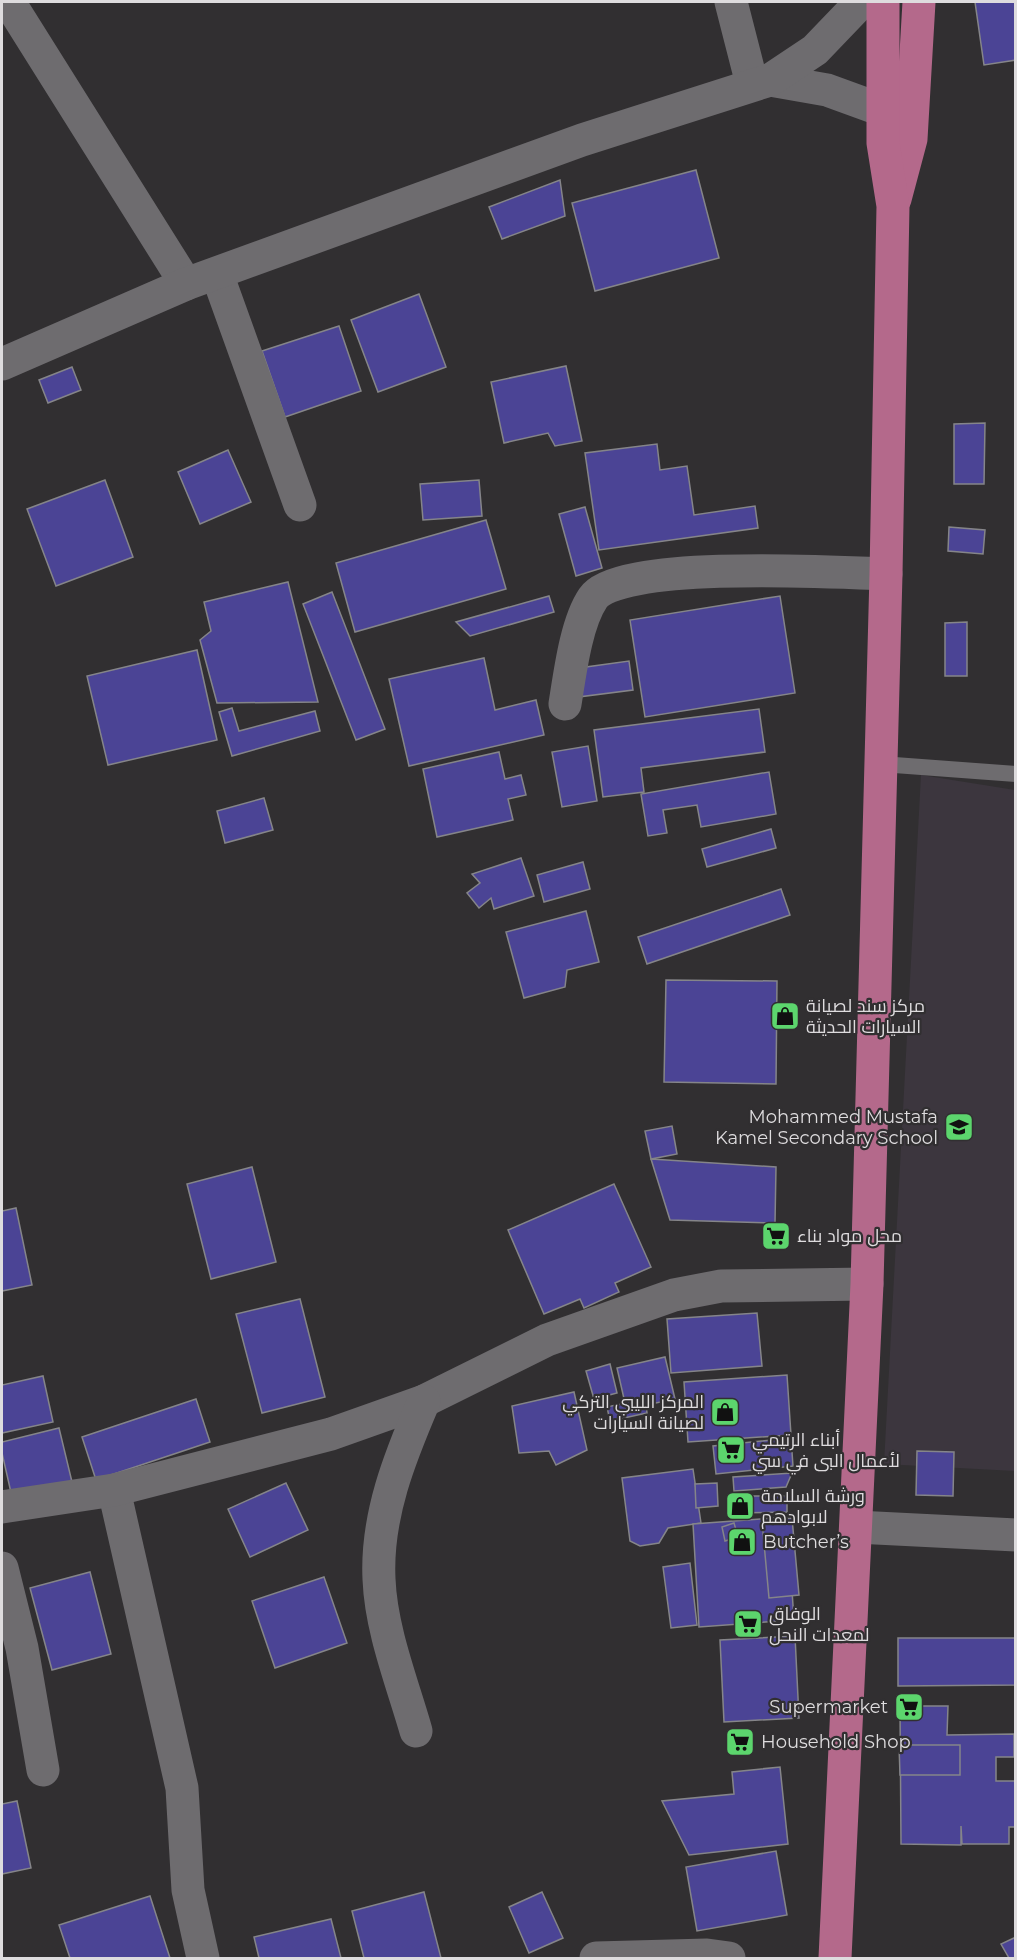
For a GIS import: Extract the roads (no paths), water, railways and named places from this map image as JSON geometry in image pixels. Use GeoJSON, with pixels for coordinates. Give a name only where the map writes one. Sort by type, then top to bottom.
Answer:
{"type":"FeatureCollection","features":[{"type":"Feature","properties":{"kind":"highway"},"geometry":{"type":"LineString","coordinates":[[835,1959],[867,1284],[886,574],[893,206],[885,162],[882,110],[883,2]]}},
{"type":"Feature","properties":{"kind":"highway"},"geometry":{"type":"LineString","coordinates":[[893,206],[911,139],[919,2]]}},
{"type":"Feature","properties":{"kind":"street"},"geometry":{"type":"LineString","coordinates":[[9,2],[186,284]]}},
{"type":"Feature","properties":{"kind":"street"},"geometry":{"type":"LineString","coordinates":[[731,2],[761,82]]}},
{"type":"Feature","properties":{"kind":"street"},"geometry":{"type":"LineString","coordinates":[[2,364],[186,284],[582,140],[761,82],[815,50],[861,2]]}},
{"type":"Feature","properties":{"kind":"street"},"geometry":{"type":"LineString","coordinates":[[761,82],[827,90],[882,110]]}},
{"type":"Feature","properties":{"kind":"street"},"geometry":{"type":"LineString","coordinates":[[217,274],[300,504]]}},
{"type":"Feature","properties":{"kind":"street"},"geometry":{"type":"LineString","coordinates":[[565,704],[574,648],[594,597],[613,583],[721,569],[886,574]]}},
{"type":"Feature","properties":{"kind":"street"},"geometry":{"type":"LineString","coordinates":[[2,1506],[114,1490],[332,1434],[424,1401],[547,1340],[633,1312],[674,1295],[722,1286],[867,1284]]}},
{"type":"Feature","properties":{"kind":"street"},"geometry":{"type":"LineString","coordinates":[[416,1731],[389,1640],[379,1579],[383,1520],[399,1461],[424,1401]]}},
{"type":"Feature","properties":{"kind":"street"},"geometry":{"type":"LineString","coordinates":[[114,1490],[182,1788],[188,1890],[203,1959]]}},
{"type":"Feature","properties":{"kind":"street"},"geometry":{"type":"LineString","coordinates":[[856,1527],[1016,1535]]}},
{"type":"Feature","properties":{"kind":"street"},"geometry":{"type":"LineString","coordinates":[[2,1568],[22,1648],[43,1770]]}},
{"type":"Feature","properties":{"kind":"street"},"geometry":{"type":"LineString","coordinates":[[596,1959],[707,1955],[729,1959]]}},
{"type":"Feature","properties":{"kind":"lane"},"geometry":{"type":"LineString","coordinates":[[881,764],[1016,774]]}},
{"type":"Feature","properties":{"kind":"place","name":"مركز سند لصيانة السيارات الحديثة"},"geometry":{"type":"Point","coordinates":[785,1016]}},
{"type":"Feature","properties":{"kind":"place","name":"Mohammed Mustafa Kamel Secondary School"},"geometry":{"type":"Point","coordinates":[959,1127]}},
{"type":"Feature","properties":{"kind":"place","name":"محل مواد بناء"},"geometry":{"type":"Point","coordinates":[776,1236]}},
{"type":"Feature","properties":{"kind":"place","name":"المركز الليبي التركي لصيانة السيارات"},"geometry":{"type":"Point","coordinates":[725,1412]}},
{"type":"Feature","properties":{"kind":"place","name":"أبناء الرتيمي لأعمال البى في سي"},"geometry":{"type":"Point","coordinates":[731,1450]}},
{"type":"Feature","properties":{"kind":"place","name":"ورشة السلامة لابوادهم"},"geometry":{"type":"Point","coordinates":[740,1506]}},
{"type":"Feature","properties":{"kind":"place","name":"Butcher’s"},"geometry":{"type":"Point","coordinates":[742,1542]}},
{"type":"Feature","properties":{"kind":"place","name":"الوفاق لمعدات النحل"},"geometry":{"type":"Point","coordinates":[748,1624]}},
{"type":"Feature","properties":{"kind":"place","name":"Supermarket"},"geometry":{"type":"Point","coordinates":[909,1707]}},
{"type":"Feature","properties":{"kind":"place","name":"Household Shop"},"geometry":{"type":"Point","coordinates":[740,1742]}}]}
